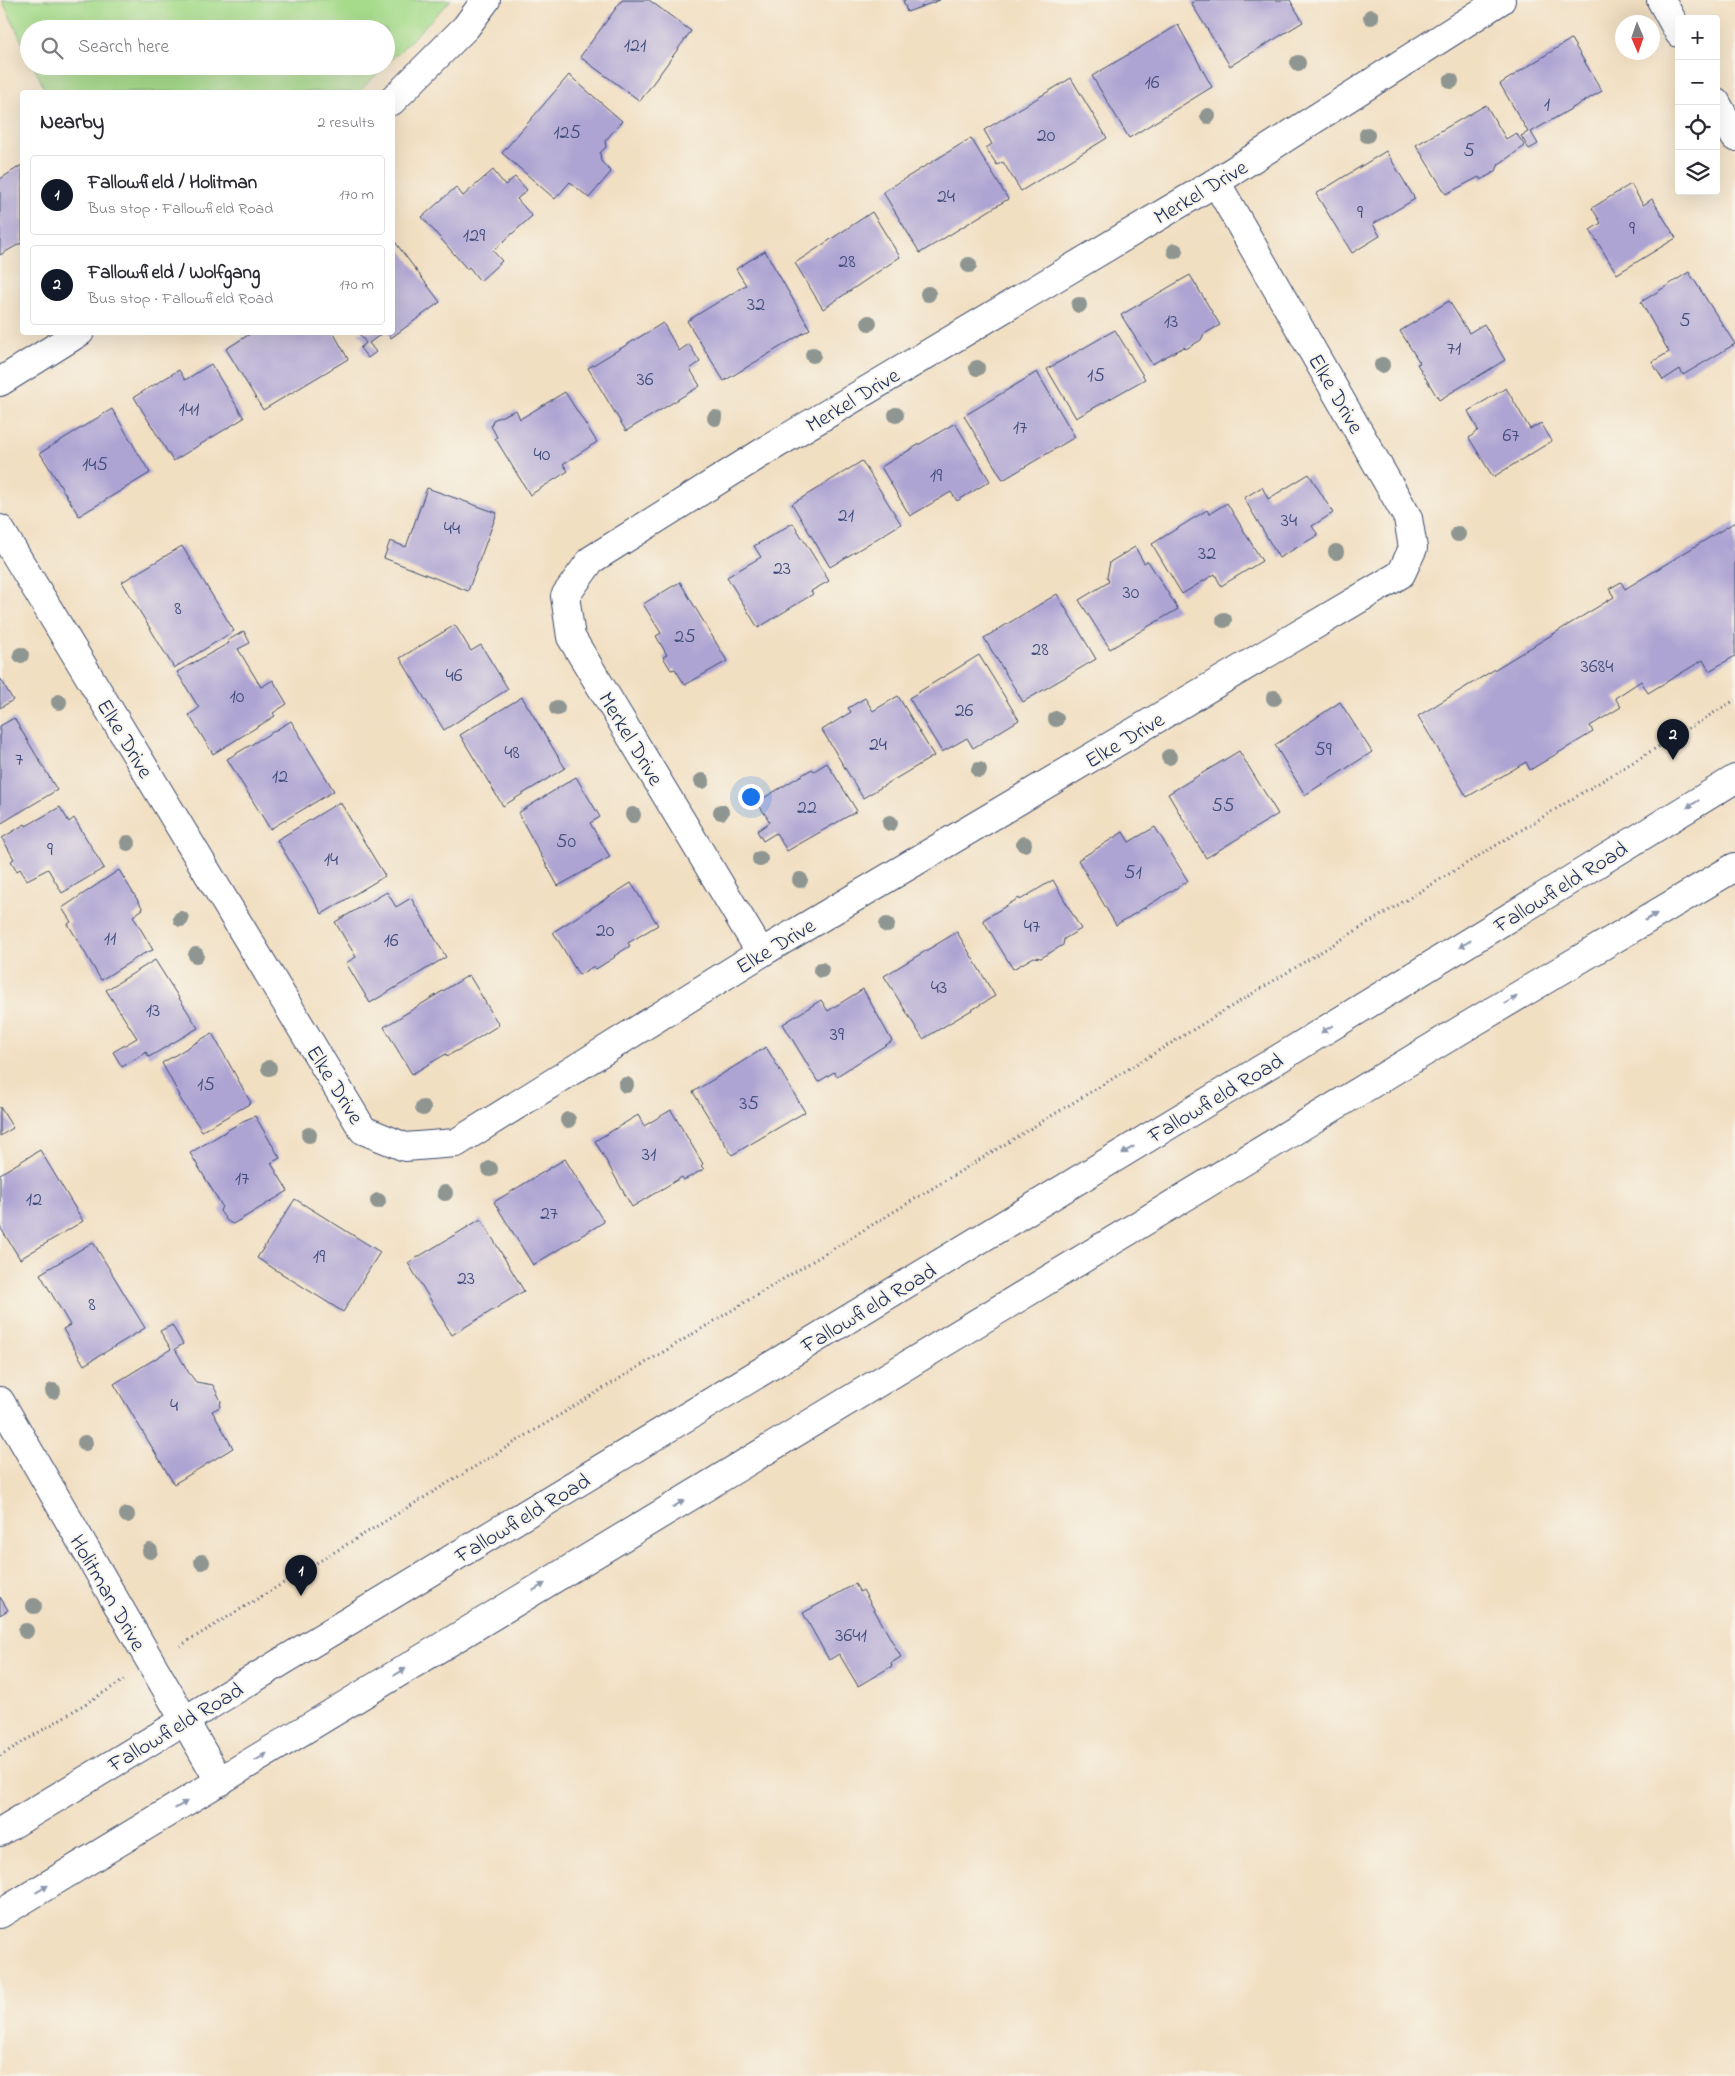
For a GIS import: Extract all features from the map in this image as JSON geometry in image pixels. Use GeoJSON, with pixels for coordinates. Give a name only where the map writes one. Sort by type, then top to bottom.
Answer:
{"type":"FeatureCollection","features":[{"type":"Feature","properties":{"kind":"street"},"geometry":{"type":"LineString","coordinates":[[395,99],[466,27],[486,0]]}},
{"type":"Feature","properties":{"kind":"street","name":"Merkel Drive"},"geometry":{"type":"LineString","coordinates":[[761,953],[571,637],[565,596],[591,560],[768,449],[1216,182],[1501,0]]}},
{"type":"Feature","properties":{"kind":"street"},"geometry":{"type":"LineString","coordinates":[[1661,0],[1675,26]]}},
{"type":"Feature","properties":{"kind":"street"},"geometry":{"type":"LineString","coordinates":[[1718,105],[1735,137]]}},
{"type":"Feature","properties":{"kind":"street","name":"Elke Drive"},"geometry":{"type":"LineString","coordinates":[[0,529],[363,1130],[405,1147],[456,1143],[761,953],[1401,574],[1412,548],[1408,518],[1216,182]]}},
{"type":"Feature","properties":{"kind":"street"},"geometry":{"type":"LineString","coordinates":[[0,382],[75,335]]}},
{"type":"Feature","properties":{"kind":"street","name":"Fallowfield Road"},"geometry":{"type":"LineString","coordinates":[[0,1832],[1283,1056],[1735,779]]}},
{"type":"Feature","properties":{"kind":"street"},"geometry":{"type":"LineString","coordinates":[[0,1914],[1461,1030],[1735,867]]}},
{"type":"Feature","properties":{"kind":"street","name":"Holitman Drive"},"geometry":{"type":"LineString","coordinates":[[2,1407],[183,1722],[220,1782]]}},
{"type":"Feature","properties":{"kind":"path"},"geometry":{"type":"LineString","coordinates":[[0,1756],[1735,700]]}},
{"type":"Feature","properties":{"kind":"green space"},"geometry":{"type":"Polygon","coordinates":[[[2,0],[451,0],[395,56],[395,20],[20,20],[20,37],[2,0]]]}},
{"type":"Feature","properties":{"kind":"green space"},"geometry":{"type":"Polygon","coordinates":[[[38,75],[376,75],[361,90],[45,90],[38,75]]]}},
{"type":"Feature","properties":{"kind":"building"},"geometry":{"type":"Polygon","coordinates":[[[622,0],[649,0],[691,31],[640,101],[580,57],[622,0]]]}},
{"type":"Feature","properties":{"kind":"building"},"geometry":{"type":"Polygon","coordinates":[[[903,0],[940,0],[907,12],[903,0]]]}},
{"type":"Feature","properties":{"kind":"building"},"geometry":{"type":"Polygon","coordinates":[[[1196,0],[1290,0],[1303,22],[1230,66],[1191,3],[1196,0]]]}},
{"type":"Feature","properties":{"kind":"building"},"geometry":{"type":"Polygon","coordinates":[[[1178,25],[1212,87],[1129,138],[1092,76],[1178,25]]]}},
{"type":"Feature","properties":{"kind":"building"},"geometry":{"type":"Polygon","coordinates":[[[1571,39],[1602,91],[1531,132],[1538,144],[1529,149],[1521,136],[1528,132],[1500,84],[1571,39]]]}},
{"type":"Feature","properties":{"kind":"building"},"geometry":{"type":"Polygon","coordinates":[[[569,75],[622,121],[605,141],[606,147],[600,153],[601,161],[611,172],[589,198],[570,182],[555,199],[502,153],[569,75]]]}},
{"type":"Feature","properties":{"kind":"building"},"geometry":{"type":"Polygon","coordinates":[[[1071,78],[1107,138],[1021,191],[1003,162],[997,165],[986,148],[992,144],[984,130],[1071,78]]]}},
{"type":"Feature","properties":{"kind":"building"},"geometry":{"type":"Polygon","coordinates":[[[1486,105],[1506,139],[1516,133],[1525,146],[1499,164],[1496,171],[1481,180],[1479,177],[1446,194],[1416,145],[1486,105]]]}},
{"type":"Feature","properties":{"kind":"building"},"geometry":{"type":"Polygon","coordinates":[[[971,138],[1008,199],[920,253],[883,192],[971,138]]]}},
{"type":"Feature","properties":{"kind":"building"},"geometry":{"type":"Polygon","coordinates":[[[1386,151],[1415,199],[1373,224],[1380,236],[1352,253],[1316,194],[1386,151]]]}},
{"type":"Feature","properties":{"kind":"building"},"geometry":{"type":"Polygon","coordinates":[[[20,166],[20,244],[0,255],[0,179],[20,166]]]}},
{"type":"Feature","properties":{"kind":"building"},"geometry":{"type":"Polygon","coordinates":[[[493,170],[505,185],[515,177],[527,190],[517,199],[532,216],[493,251],[502,261],[480,281],[469,267],[467,269],[422,217],[456,187],[463,196],[493,170]]]}},
{"type":"Feature","properties":{"kind":"building"},"geometry":{"type":"Polygon","coordinates":[[[1631,184],[1643,205],[1652,199],[1676,238],[1617,274],[1590,230],[1601,223],[1592,208],[1631,184]]]}},
{"type":"Feature","properties":{"kind":"building"},"geometry":{"type":"Polygon","coordinates":[[[872,212],[900,257],[823,309],[795,263],[872,212]]]}},
{"type":"Feature","properties":{"kind":"building"},"geometry":{"type":"Polygon","coordinates":[[[395,242],[440,302],[391,338],[389,335],[395,335],[395,242]]]}},
{"type":"Feature","properties":{"kind":"building"},"geometry":{"type":"Polygon","coordinates":[[[765,251],[810,329],[724,381],[687,321],[746,285],[736,269],[765,251]]]}},
{"type":"Feature","properties":{"kind":"building"},"geometry":{"type":"Polygon","coordinates":[[[1689,272],[1735,344],[1683,375],[1680,369],[1663,380],[1652,362],[1669,352],[1641,302],[1689,272]]]}},
{"type":"Feature","properties":{"kind":"building"},"geometry":{"type":"Polygon","coordinates":[[[1190,275],[1220,325],[1204,334],[1201,340],[1186,349],[1184,347],[1152,364],[1121,315],[1190,275]]]}},
{"type":"Feature","properties":{"kind":"building"},"geometry":{"type":"Polygon","coordinates":[[[1449,301],[1469,333],[1484,324],[1505,360],[1439,400],[1417,364],[1420,363],[1400,331],[1449,301]]]}},
{"type":"Feature","properties":{"kind":"building"},"geometry":{"type":"Polygon","coordinates":[[[663,323],[679,351],[689,344],[700,362],[690,369],[700,386],[626,431],[588,368],[663,323]]]}},
{"type":"Feature","properties":{"kind":"building"},"geometry":{"type":"Polygon","coordinates":[[[1115,330],[1145,379],[1076,418],[1047,369],[1115,330]]]}},
{"type":"Feature","properties":{"kind":"building"},"geometry":{"type":"Polygon","coordinates":[[[248,335],[335,335],[348,359],[263,410],[226,349],[248,335]]]}},
{"type":"Feature","properties":{"kind":"building"},"geometry":{"type":"Polygon","coordinates":[[[360,335],[380,335],[369,343],[376,352],[368,358],[360,348],[366,343],[360,335]]]}},
{"type":"Feature","properties":{"kind":"building"},"geometry":{"type":"Polygon","coordinates":[[[211,364],[244,418],[173,461],[134,397],[179,370],[185,380],[211,364]]]}},
{"type":"Feature","properties":{"kind":"building"},"geometry":{"type":"Polygon","coordinates":[[[1037,372],[1075,437],[1003,480],[964,416],[1037,372]]]}},
{"type":"Feature","properties":{"kind":"building"},"geometry":{"type":"Polygon","coordinates":[[[1506,388],[1530,429],[1541,423],[1552,441],[1493,477],[1469,438],[1478,430],[1468,411],[1506,388]]]}},
{"type":"Feature","properties":{"kind":"building"},"geometry":{"type":"Polygon","coordinates":[[[565,392],[597,442],[563,464],[568,471],[530,495],[495,438],[497,437],[491,426],[493,420],[516,410],[520,419],[565,392]]]}},
{"type":"Feature","properties":{"kind":"building"},"geometry":{"type":"Polygon","coordinates":[[[112,409],[150,473],[79,516],[40,453],[112,409]]]}},
{"type":"Feature","properties":{"kind":"building"},"geometry":{"type":"Polygon","coordinates":[[[955,423],[990,481],[957,501],[951,492],[910,516],[881,467],[955,423]]]}},
{"type":"Feature","properties":{"kind":"building"},"geometry":{"type":"Polygon","coordinates":[[[862,461],[901,524],[830,567],[792,504],[862,461]]]}},
{"type":"Feature","properties":{"kind":"building"},"geometry":{"type":"Polygon","coordinates":[[[1309,474],[1333,513],[1312,526],[1318,535],[1279,558],[1244,498],[1262,487],[1268,499],[1309,474]]]}},
{"type":"Feature","properties":{"kind":"building"},"geometry":{"type":"Polygon","coordinates":[[[427,488],[497,513],[468,591],[384,558],[390,541],[406,547],[427,488]]]}},
{"type":"Feature","properties":{"kind":"building"},"geometry":{"type":"Polygon","coordinates":[[[1227,503],[1262,561],[1221,586],[1215,574],[1182,594],[1152,544],[1207,510],[1209,514],[1227,503]]]}},
{"type":"Feature","properties":{"kind":"building"},"geometry":{"type":"Polygon","coordinates":[[[1735,522],[1735,656],[1709,671],[1703,660],[1648,693],[1641,681],[1615,698],[1621,707],[1590,726],[1593,732],[1530,770],[1526,762],[1467,797],[1418,716],[1614,597],[1609,589],[1621,582],[1625,589],[1735,522]]]}},
{"type":"Feature","properties":{"kind":"building"},"geometry":{"type":"Polygon","coordinates":[[[793,523],[829,581],[811,591],[813,594],[758,628],[727,577],[761,557],[754,546],[793,523]]]}},
{"type":"Feature","properties":{"kind":"building"},"geometry":{"type":"Polygon","coordinates":[[[182,546],[234,631],[174,668],[122,582],[182,546]]]}},
{"type":"Feature","properties":{"kind":"building"},"geometry":{"type":"Polygon","coordinates":[[[1135,547],[1144,563],[1148,561],[1178,609],[1110,649],[1079,600],[1109,582],[1107,577],[1110,562],[1135,547]]]}},
{"type":"Feature","properties":{"kind":"building"},"geometry":{"type":"Polygon","coordinates":[[[680,582],[727,661],[685,685],[675,669],[671,670],[663,657],[667,655],[656,636],[661,633],[643,604],[680,582]]]}},
{"type":"Feature","properties":{"kind":"building"},"geometry":{"type":"Polygon","coordinates":[[[1057,594],[1096,659],[1023,702],[984,638],[1057,594]]]}},
{"type":"Feature","properties":{"kind":"building"},"geometry":{"type":"Polygon","coordinates":[[[455,625],[471,651],[481,645],[508,689],[444,730],[400,658],[455,625]]]}},
{"type":"Feature","properties":{"kind":"building"},"geometry":{"type":"Polygon","coordinates":[[[244,631],[250,643],[238,649],[261,687],[273,680],[287,704],[273,713],[275,716],[213,754],[189,715],[199,708],[177,672],[229,643],[227,641],[244,631]]]}},
{"type":"Feature","properties":{"kind":"building"},"geometry":{"type":"Polygon","coordinates":[[[979,655],[1019,720],[973,748],[967,738],[942,752],[909,698],[979,655]]]}},
{"type":"Feature","properties":{"kind":"building"},"geometry":{"type":"Polygon","coordinates":[[[0,678],[13,700],[0,708],[0,678]]]}},
{"type":"Feature","properties":{"kind":"building"},"geometry":{"type":"Polygon","coordinates":[[[898,696],[934,756],[863,798],[822,730],[851,712],[848,708],[865,698],[873,711],[898,696]]]}},
{"type":"Feature","properties":{"kind":"building"},"geometry":{"type":"Polygon","coordinates":[[[522,697],[565,768],[503,806],[460,735],[522,697]]]}},
{"type":"Feature","properties":{"kind":"building"},"geometry":{"type":"Polygon","coordinates":[[[1340,702],[1372,752],[1305,795],[1275,745],[1340,702]]]}},
{"type":"Feature","properties":{"kind":"building"},"geometry":{"type":"Polygon","coordinates":[[[14,718],[57,790],[0,824],[0,726],[14,718]]]}},
{"type":"Feature","properties":{"kind":"building"},"geometry":{"type":"Polygon","coordinates":[[[291,721],[334,791],[270,829],[227,759],[291,721]]]}},
{"type":"Feature","properties":{"kind":"building"},"geometry":{"type":"Polygon","coordinates":[[[1239,751],[1278,814],[1206,858],[1168,794],[1239,751]]]}},
{"type":"Feature","properties":{"kind":"building"},"geometry":{"type":"Polygon","coordinates":[[[827,763],[857,811],[787,851],[776,833],[763,841],[757,831],[770,822],[757,802],[812,769],[814,771],[827,763]]]}},
{"type":"Feature","properties":{"kind":"building"},"geometry":{"type":"Polygon","coordinates":[[[576,777],[600,817],[590,823],[610,857],[558,886],[518,813],[576,777]]]}},
{"type":"Feature","properties":{"kind":"building"},"geometry":{"type":"Polygon","coordinates":[[[340,802],[385,876],[322,914],[277,840],[340,802]]]}},
{"type":"Feature","properties":{"kind":"building"},"geometry":{"type":"Polygon","coordinates":[[[60,807],[69,822],[74,818],[104,868],[62,893],[48,869],[27,880],[20,869],[17,871],[11,861],[14,859],[2,838],[25,824],[26,826],[60,807]]]}},
{"type":"Feature","properties":{"kind":"building"},"geometry":{"type":"Polygon","coordinates":[[[1155,827],[1188,881],[1116,925],[1078,860],[1123,832],[1129,842],[1155,827]]]}},
{"type":"Feature","properties":{"kind":"building"},"geometry":{"type":"Polygon","coordinates":[[[119,870],[143,909],[133,916],[153,950],[143,954],[101,980],[68,924],[71,922],[62,908],[119,870]]]}},
{"type":"Feature","properties":{"kind":"building"},"geometry":{"type":"Polygon","coordinates":[[[1053,880],[1081,929],[1064,939],[1063,945],[1041,958],[1034,957],[1013,969],[983,920],[1053,880]]]}},
{"type":"Feature","properties":{"kind":"building"},"geometry":{"type":"Polygon","coordinates":[[[631,883],[658,925],[628,943],[630,946],[615,957],[596,969],[594,966],[579,975],[553,932],[631,883]]]}},
{"type":"Feature","properties":{"kind":"building"},"geometry":{"type":"Polygon","coordinates":[[[387,892],[396,907],[411,898],[446,957],[370,1003],[346,963],[356,957],[335,922],[387,892]]]}},
{"type":"Feature","properties":{"kind":"building"},"geometry":{"type":"Polygon","coordinates":[[[957,932],[995,996],[923,1039],[884,976],[957,932]]]}},
{"type":"Feature","properties":{"kind":"building"},"geometry":{"type":"Polygon","coordinates":[[[155,960],[198,1028],[149,1057],[146,1052],[122,1067],[113,1052],[137,1038],[106,990],[155,960]]]}},
{"type":"Feature","properties":{"kind":"building"},"geometry":{"type":"Polygon","coordinates":[[[469,975],[499,1025],[464,1047],[447,1056],[446,1054],[412,1074],[384,1027],[469,975]]]}},
{"type":"Feature","properties":{"kind":"building"},"geometry":{"type":"Polygon","coordinates":[[[863,989],[892,1041],[837,1076],[834,1072],[818,1082],[783,1024],[821,1000],[828,1011],[863,989]]]}},
{"type":"Feature","properties":{"kind":"building"},"geometry":{"type":"Polygon","coordinates":[[[212,1033],[251,1103],[202,1131],[179,1097],[162,1063],[212,1033]]]}},
{"type":"Feature","properties":{"kind":"building"},"geometry":{"type":"Polygon","coordinates":[[[766,1047],[805,1112],[732,1155],[693,1092],[766,1047]]]}},
{"type":"Feature","properties":{"kind":"building"},"geometry":{"type":"Polygon","coordinates":[[[0,1107],[13,1128],[0,1136],[0,1107]]]}},
{"type":"Feature","properties":{"kind":"building"},"geometry":{"type":"Polygon","coordinates":[[[671,1110],[703,1164],[701,1166],[704,1169],[684,1180],[682,1177],[632,1207],[595,1141],[638,1115],[644,1126],[671,1110]]]}},
{"type":"Feature","properties":{"kind":"building"},"geometry":{"type":"Polygon","coordinates":[[[255,1116],[280,1158],[271,1163],[288,1191],[233,1224],[227,1221],[220,1211],[222,1206],[190,1153],[243,1121],[255,1116]]]}},
{"type":"Feature","properties":{"kind":"building"},"geometry":{"type":"Polygon","coordinates":[[[40,1150],[83,1221],[20,1259],[0,1227],[0,1174],[40,1150]]]}},
{"type":"Feature","properties":{"kind":"building"},"geometry":{"type":"Polygon","coordinates":[[[565,1159],[604,1222],[533,1265],[494,1202],[565,1159]]]}},
{"type":"Feature","properties":{"kind":"building"},"geometry":{"type":"Polygon","coordinates":[[[295,1199],[380,1252],[343,1312],[257,1258],[295,1199]]]}},
{"type":"Feature","properties":{"kind":"building"},"geometry":{"type":"Polygon","coordinates":[[[481,1219],[524,1291],[452,1335],[408,1263],[481,1219]]]}},
{"type":"Feature","properties":{"kind":"building"},"geometry":{"type":"Polygon","coordinates":[[[93,1242],[145,1328],[84,1365],[63,1329],[70,1325],[40,1274],[93,1242]]]}},
{"type":"Feature","properties":{"kind":"building"},"geometry":{"type":"Polygon","coordinates":[[[172,1325],[183,1344],[175,1349],[189,1373],[196,1382],[213,1385],[221,1401],[220,1407],[212,1411],[233,1448],[174,1484],[114,1384],[171,1349],[160,1331],[172,1325]]]}},
{"type":"Feature","properties":{"kind":"building"},"geometry":{"type":"Polygon","coordinates":[[[855,1584],[860,1592],[863,1590],[901,1657],[891,1663],[892,1666],[858,1686],[839,1654],[829,1660],[803,1613],[855,1584]]]}},
{"type":"Feature","properties":{"kind":"building"},"geometry":{"type":"Polygon","coordinates":[[[0,1597],[8,1610],[0,1615],[0,1597]]]}},
{"type":"Feature","properties":{"kind":"place","name":"Fallowfield / Wolfgang"},"geometry":{"type":"Point","coordinates":[1673,760]}},
{"type":"Feature","properties":{"kind":"place","name":"Fallowfield / Holitman"},"geometry":{"type":"Point","coordinates":[301,1596]}}]}
